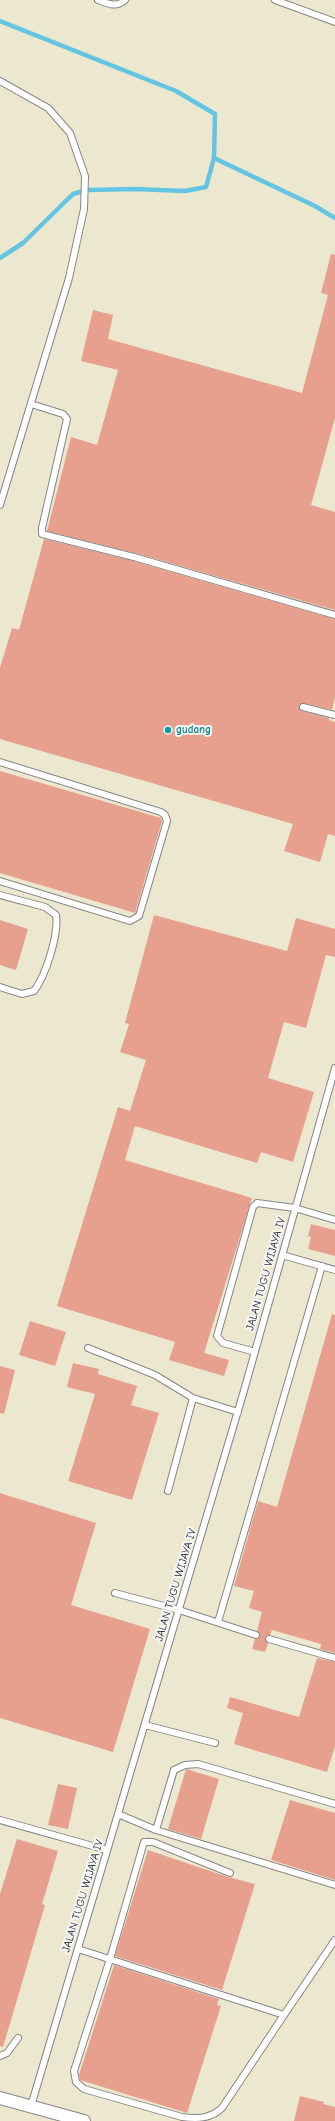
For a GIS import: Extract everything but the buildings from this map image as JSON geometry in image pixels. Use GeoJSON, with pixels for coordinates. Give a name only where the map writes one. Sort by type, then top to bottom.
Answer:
{"type":"FeatureCollection","features":[{"type":"Feature","properties":{"kind":"street"},"geometry":{"type":"LineString","coordinates":[[0,2098],[84,2121]]}},
{"type":"Feature","properties":{"kind":"lane"},"geometry":{"type":"LineString","coordinates":[[98,0],[113,5],[120,4],[125,0]]}},
{"type":"Feature","properties":{"kind":"lane"},"geometry":{"type":"LineString","coordinates":[[275,0],[335,22]]}},
{"type":"Feature","properties":{"kind":"lane"},"geometry":{"type":"LineString","coordinates":[[0,81],[48,108],[70,133],[85,176],[84,209],[69,278],[0,505]]}},
{"type":"Feature","properties":{"kind":"lane"},"geometry":{"type":"LineString","coordinates":[[31,404],[63,414],[67,419],[42,528],[42,534],[134,557],[335,615]]}},
{"type":"Feature","properties":{"kind":"lane"},"geometry":{"type":"LineString","coordinates":[[303,707],[335,715]]}},
{"type":"Feature","properties":{"kind":"lane"},"geometry":{"type":"LineString","coordinates":[[0,762],[161,812],[165,815],[167,821],[139,916],[136,919],[130,921],[0,882]]}},
{"type":"Feature","properties":{"kind":"lane"},"geometry":{"type":"LineString","coordinates":[[0,895],[45,907],[56,915],[58,926],[40,982],[34,991],[22,994],[0,987]]}},
{"type":"Feature","properties":{"kind":"lane","name":"JALAN TUGU WIJAYA IV"},"geometry":{"type":"LineString","coordinates":[[31,2106],[238,1412],[335,1068]]}},
{"type":"Feature","properties":{"kind":"lane"},"geometry":{"type":"LineString","coordinates":[[255,1352],[223,1342],[217,1336],[253,1207],[257,1203],[295,1208],[335,1220]]}},
{"type":"Feature","properties":{"kind":"lane"},"geometry":{"type":"LineString","coordinates":[[282,1255],[335,1270]]}},
{"type":"Feature","properties":{"kind":"lane"},"geometry":{"type":"LineString","coordinates":[[218,1622],[322,1266]]}},
{"type":"Feature","properties":{"kind":"lane"},"geometry":{"type":"LineString","coordinates":[[88,1348],[155,1375],[193,1398],[238,1412]]}},
{"type":"Feature","properties":{"kind":"lane"},"geometry":{"type":"LineString","coordinates":[[168,1491],[193,1398]]}},
{"type":"Feature","properties":{"kind":"lane"},"geometry":{"type":"LineString","coordinates":[[115,1593],[179,1610],[256,1635]]}},
{"type":"Feature","properties":{"kind":"lane"},"geometry":{"type":"LineString","coordinates":[[269,1639],[335,1658]]}},
{"type":"Feature","properties":{"kind":"lane"},"geometry":{"type":"LineString","coordinates":[[145,1725],[214,1743]]}},
{"type":"Feature","properties":{"kind":"lane"},"geometry":{"type":"LineString","coordinates":[[156,1830],[174,1770],[185,1765],[198,1764],[335,1804]]}},
{"type":"Feature","properties":{"kind":"lane"},"geometry":{"type":"LineString","coordinates":[[118,1814],[156,1830],[335,1885]]}},
{"type":"Feature","properties":{"kind":"lane"},"geometry":{"type":"LineString","coordinates":[[0,1820],[108,1850]]}},
{"type":"Feature","properties":{"kind":"lane"},"geometry":{"type":"LineString","coordinates":[[230,1873],[152,1842],[144,1842],[110,1960],[74,2071],[76,2082],[84,2089],[182,2117],[198,2119],[214,2115],[222,2108],[335,1940]]}},
{"type":"Feature","properties":{"kind":"lane"},"geometry":{"type":"LineString","coordinates":[[78,1949],[284,2015]]}},
{"type":"Feature","properties":{"kind":"lane"},"geometry":{"type":"LineString","coordinates":[[0,2056],[7,2053],[18,2038]]}},
{"type":"Feature","properties":{"kind":"waterway"},"geometry":{"type":"LineString","coordinates":[[0,21],[176,91],[215,114],[214,158],[206,187],[185,191],[135,189],[87,190],[73,194],[23,243],[0,258]]}},
{"type":"Feature","properties":{"kind":"waterway"},"geometry":{"type":"LineString","coordinates":[[214,158],[315,206],[335,218]]}},
{"type":"Feature","properties":{"kind":"place","name":"gudang"},"geometry":{"type":"Point","coordinates":[168,730]}}]}
